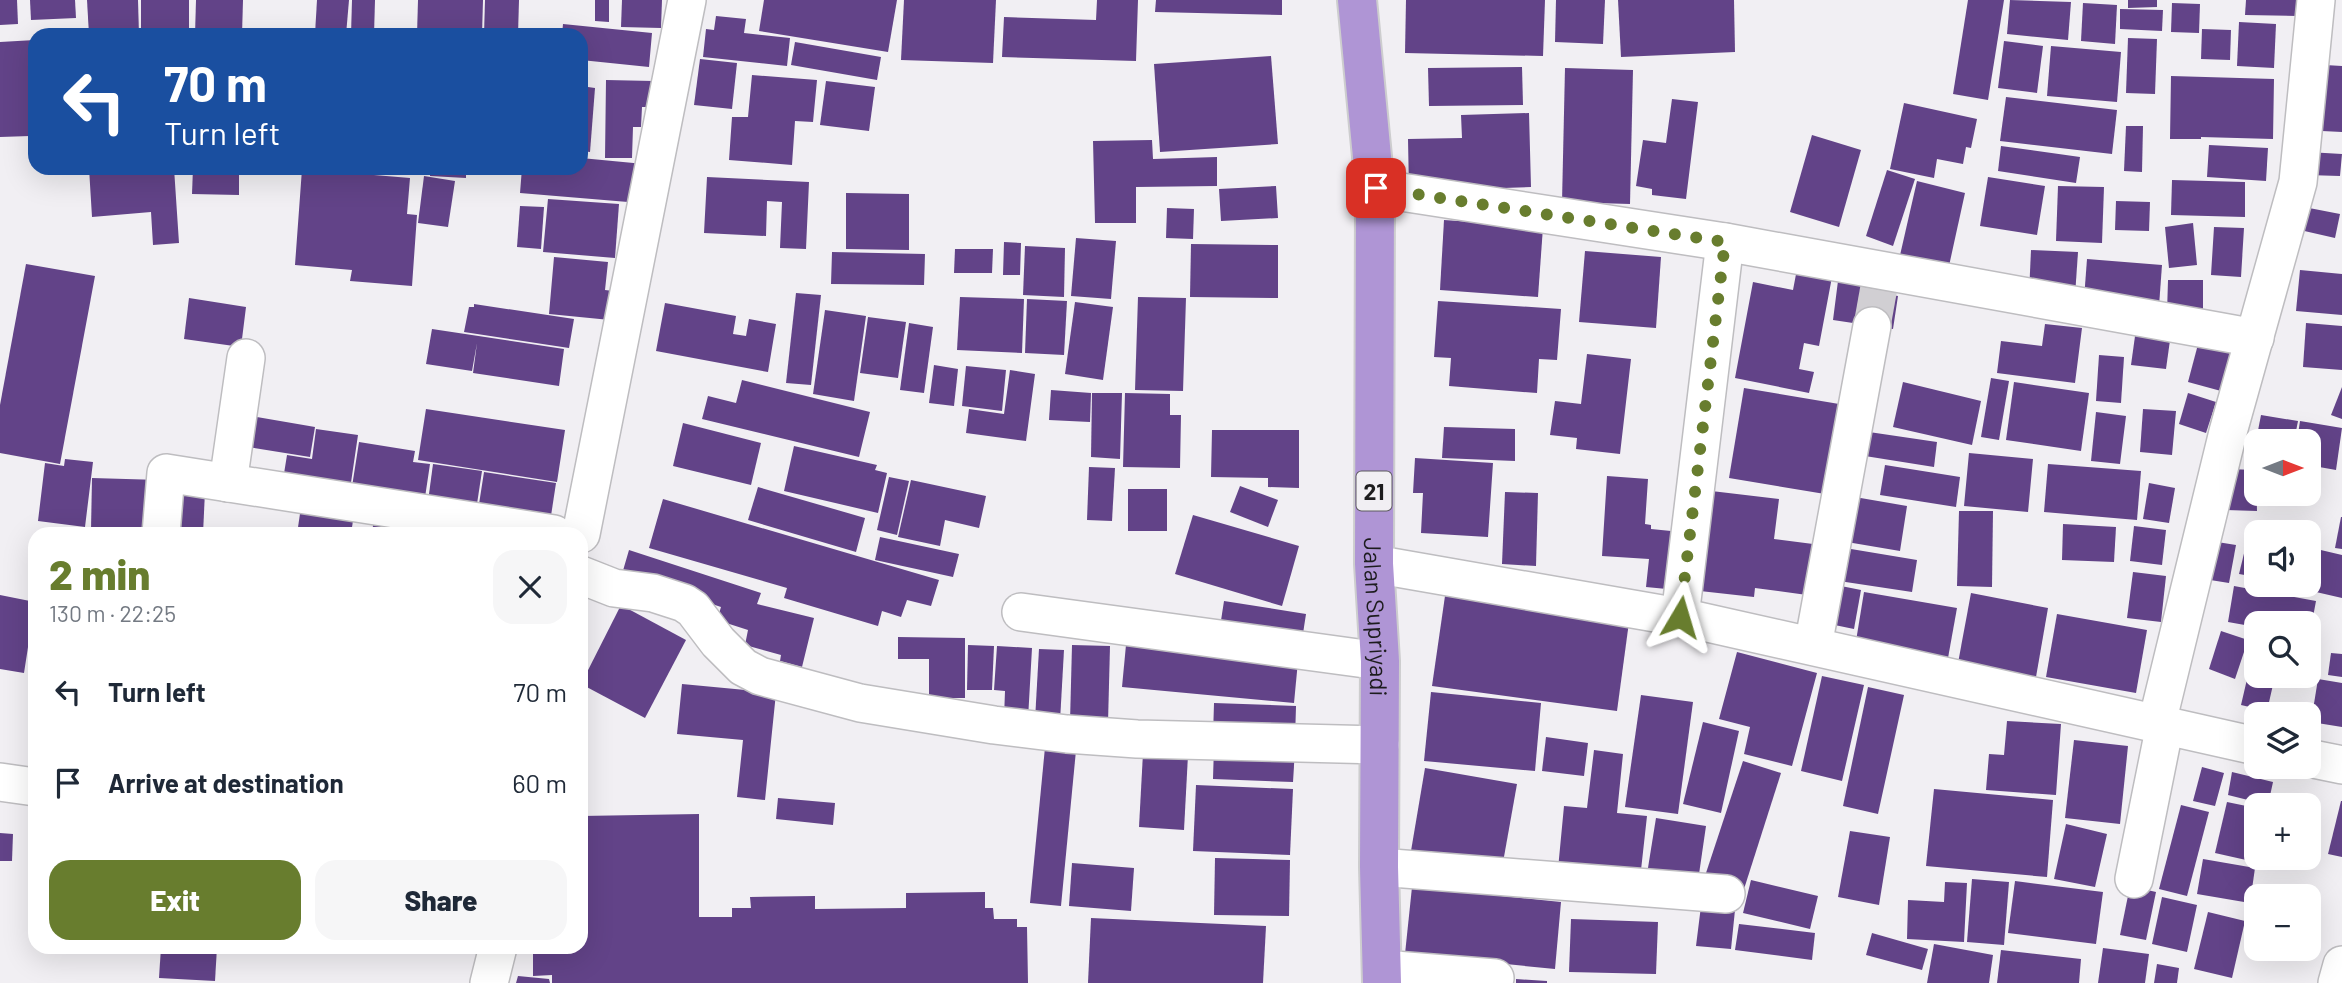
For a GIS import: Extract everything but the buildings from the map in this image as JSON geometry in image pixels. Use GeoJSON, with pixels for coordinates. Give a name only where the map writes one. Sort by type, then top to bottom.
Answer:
{"type":"FeatureCollection","features":[{"type":"Feature","properties":{"kind":"highway","name":"Jalan Supriyadi"},"geometry":{"type":"LineString","coordinates":[[1357,0],[1376,188],[1374,564],[1380,661],[1378,867],[1382,976]]}},
{"type":"Feature","properties":{"kind":"street"},"geometry":{"type":"LineString","coordinates":[[581,527],[687,0]]}},
{"type":"Feature","properties":{"kind":"street"},"geometry":{"type":"LineString","coordinates":[[2134,879],[2161,724],[2228,432],[2298,182],[2316,0]]}},
{"type":"Feature","properties":{"kind":"street"},"geometry":{"type":"LineString","coordinates":[[1376,188],[1725,242],[1881,279],[2255,338]]}},
{"type":"Feature","properties":{"kind":"street"},"geometry":{"type":"LineString","coordinates":[[1680,617],[1725,242]]}},
{"type":"Feature","properties":{"kind":"street"},"geometry":{"type":"LineString","coordinates":[[1813,646],[1872,326]]}},
{"type":"Feature","properties":{"kind":"street"},"geometry":{"type":"LineString","coordinates":[[228,483],[246,358]]}},
{"type":"Feature","properties":{"kind":"street"},"geometry":{"type":"LineString","coordinates":[[162,527],[166,473],[509,527]]}},
{"type":"Feature","properties":{"kind":"street"},"geometry":{"type":"LineString","coordinates":[[1374,564],[1680,617],[2244,743]]}},
{"type":"Feature","properties":{"kind":"street"},"geometry":{"type":"LineString","coordinates":[[588,578],[614,588],[653,593],[684,603],[693,609],[718,642],[743,667],[760,676],[860,703],[994,725],[1105,737],[1380,745]]}},
{"type":"Feature","properties":{"kind":"street"},"geometry":{"type":"LineString","coordinates":[[1021,612],[1380,661]]}},
{"type":"Feature","properties":{"kind":"street"},"geometry":{"type":"LineString","coordinates":[[2321,761],[2342,765]]}},
{"type":"Feature","properties":{"kind":"street"},"geometry":{"type":"LineString","coordinates":[[0,782],[28,786]]}},
{"type":"Feature","properties":{"kind":"street"},"geometry":{"type":"LineString","coordinates":[[1378,867],[1726,894]]}},
{"type":"Feature","properties":{"kind":"street"},"geometry":{"type":"LineString","coordinates":[[489,983],[496,954]]}},
{"type":"Feature","properties":{"kind":"street"},"geometry":{"type":"LineString","coordinates":[[2337,983],[2342,965]]}},
{"type":"Feature","properties":{"kind":"street"},"geometry":{"type":"LineString","coordinates":[[1382,976],[1495,978]]}},
{"type":"Feature","properties":{"kind":"tunnel"},"geometry":{"type":"LineString","coordinates":[[1872,326],[1879,287]]}},
{"type":"Feature","properties":{"kind":"route"},"geometry":{"type":"LineString","coordinates":[[1376,188],[1725,242],[1680,617]]}}]}
